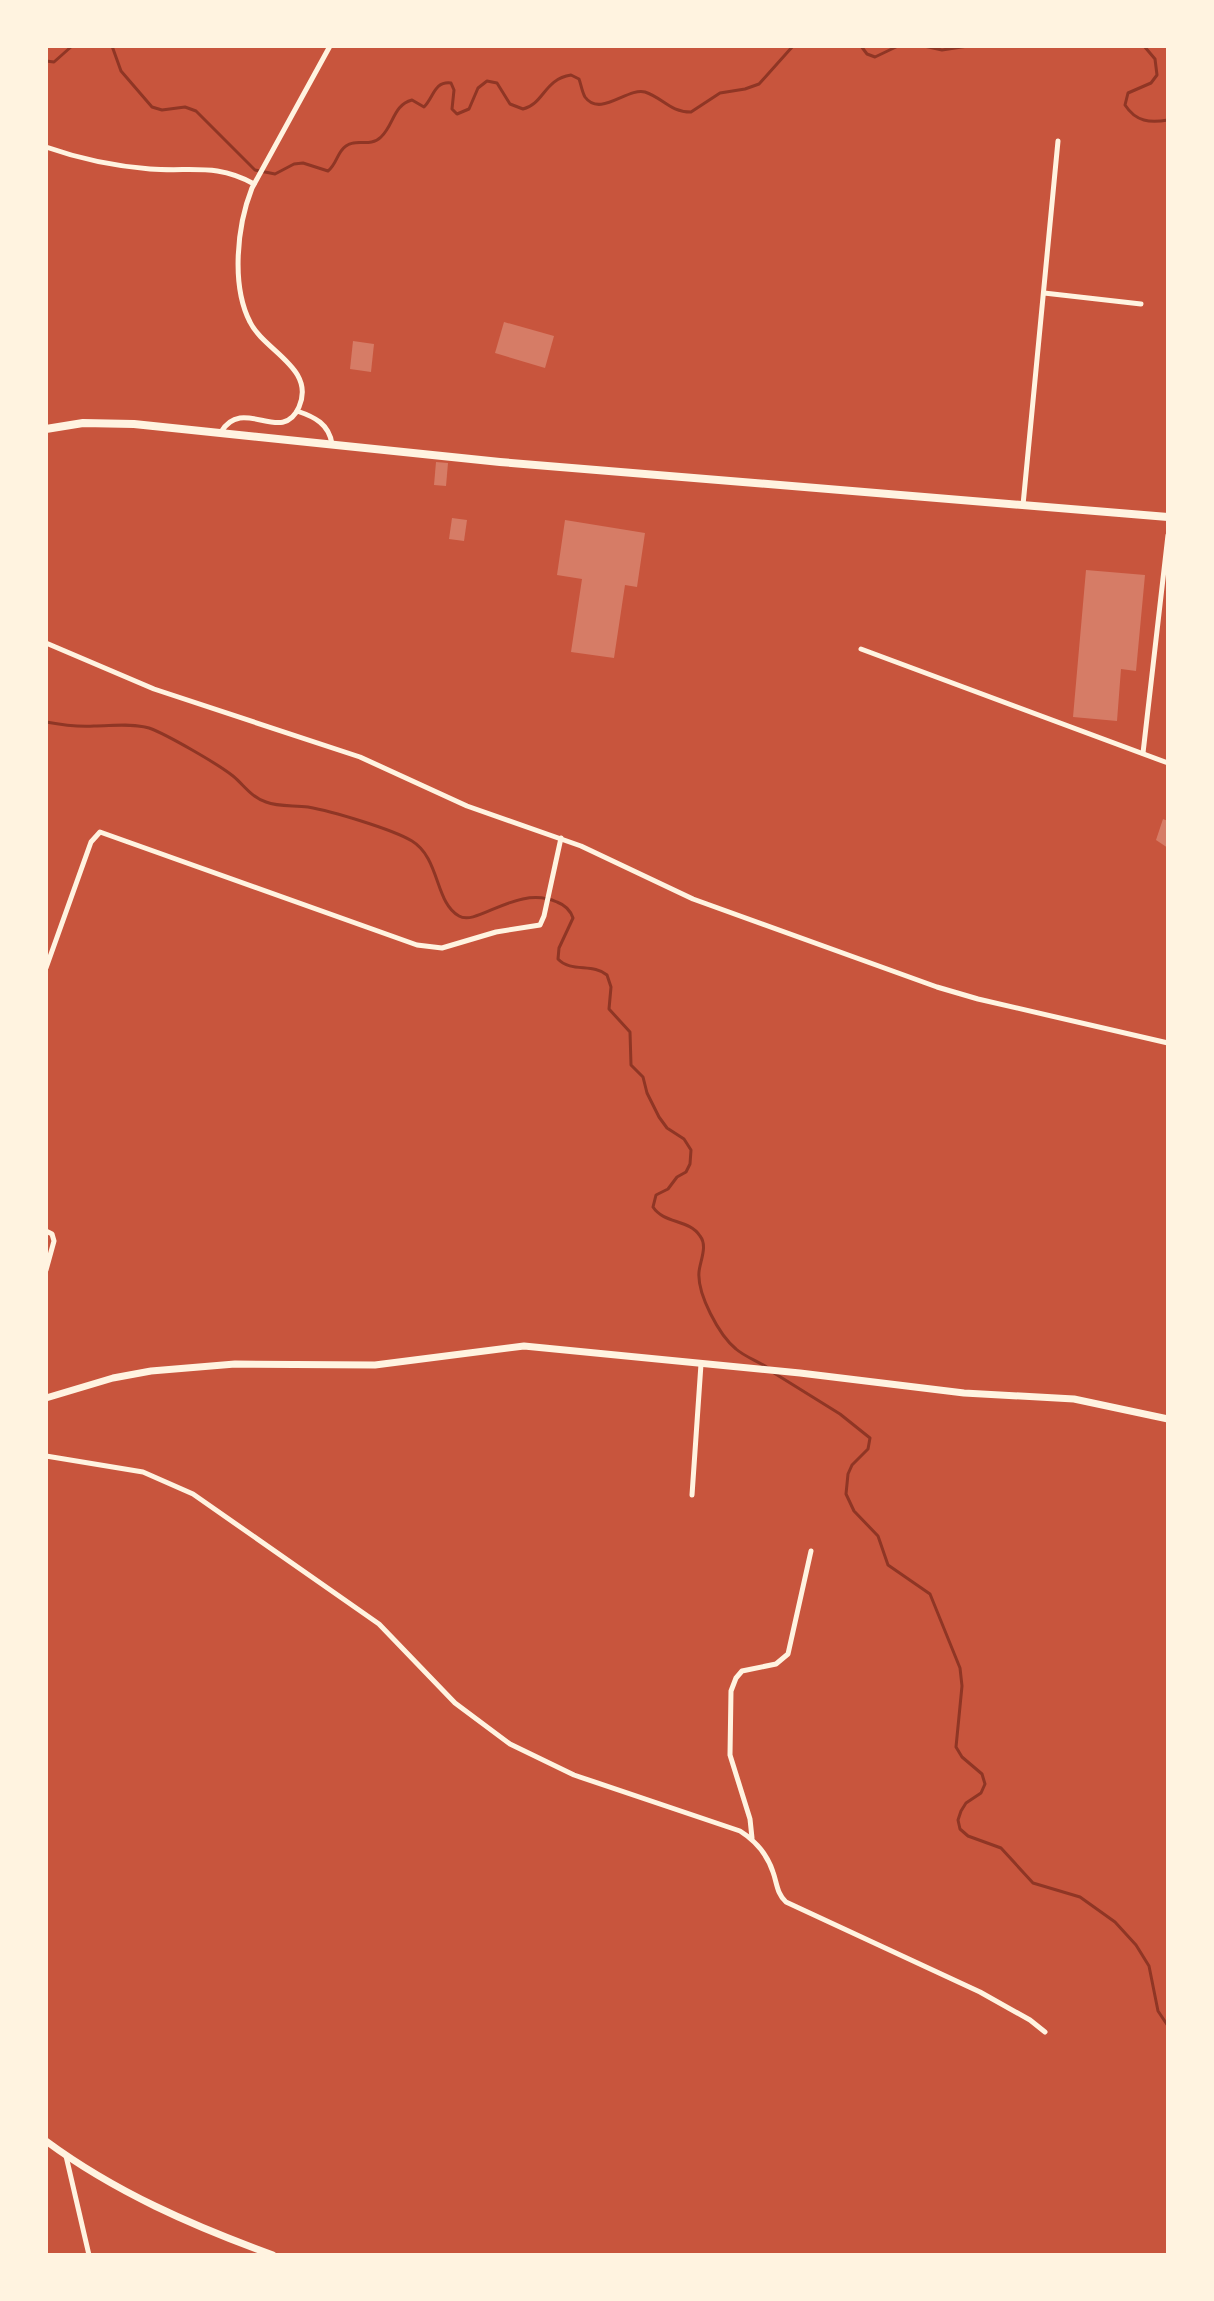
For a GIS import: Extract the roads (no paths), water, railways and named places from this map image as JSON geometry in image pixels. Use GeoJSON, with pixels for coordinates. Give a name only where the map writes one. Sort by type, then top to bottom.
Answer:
{"type":"FeatureCollection","features":[{"type":"Feature","properties":{"kind":"main road"},"geometry":{"type":"LineString","coordinates":[[46,429],[108,423],[500,462],[1168,517]]}},
{"type":"Feature","properties":{"kind":"street"},"geometry":{"type":"LineString","coordinates":[[221,432],[235,418],[277,423],[288,420],[297,411],[302,393],[298,374],[257,335],[243,302],[241,237],[246,205],[255,182],[330,46]]}},
{"type":"Feature","properties":{"kind":"street"},"geometry":{"type":"LineString","coordinates":[[1023,505],[1058,141]]}},
{"type":"Feature","properties":{"kind":"street"},"geometry":{"type":"LineString","coordinates":[[46,147],[79,158],[114,164],[155,169],[225,171],[255,182]]}},
{"type":"Feature","properties":{"kind":"street"},"geometry":{"type":"LineString","coordinates":[[1044,293],[1141,304]]}},
{"type":"Feature","properties":{"kind":"street"},"geometry":{"type":"LineString","coordinates":[[297,411],[323,424],[331,435],[332,444]]}},
{"type":"Feature","properties":{"kind":"street"},"geometry":{"type":"LineString","coordinates":[[1143,753],[1168,535]]}},
{"type":"Feature","properties":{"kind":"street"},"geometry":{"type":"LineString","coordinates":[[46,643],[147,686],[352,754],[457,802],[561,838],[693,899],[937,987],[1168,1043]]}},
{"type":"Feature","properties":{"kind":"street"},"geometry":{"type":"LineString","coordinates":[[861,649],[1168,763]]}},
{"type":"Feature","properties":{"kind":"street"},"geometry":{"type":"LineString","coordinates":[[46,968],[91,842],[100,832],[429,948],[446,947],[542,923],[561,838]]}},
{"type":"Feature","properties":{"kind":"street"},"geometry":{"type":"LineString","coordinates":[[46,1231],[52,1234],[54,1241],[46,1270]]}},
{"type":"Feature","properties":{"kind":"street"},"geometry":{"type":"LineString","coordinates":[[46,1398],[113,1378],[151,1371],[235,1364],[375,1365],[524,1346],[800,1373],[964,1393],[1074,1399],[1168,1419]]}},
{"type":"Feature","properties":{"kind":"street"},"geometry":{"type":"LineString","coordinates":[[692,1495],[701,1364]]}},
{"type":"Feature","properties":{"kind":"street"},"geometry":{"type":"LineString","coordinates":[[46,1456],[139,1471],[193,1494],[379,1624],[455,1703],[518,1750],[574,1775],[730,1827],[752,1839],[767,1857],[779,1895],[786,1902],[980,1992],[1045,2032]]}},
{"type":"Feature","properties":{"kind":"street"},"geometry":{"type":"LineString","coordinates":[[752,1839],[750,1819],[729,1752],[731,1691],[742,1671],[776,1664],[787,1656],[792,1645],[811,1551]]}},
{"type":"Feature","properties":{"kind":"street"},"geometry":{"type":"LineString","coordinates":[[46,2141],[169,2214],[273,2255]]}},
{"type":"Feature","properties":{"kind":"street"},"geometry":{"type":"LineString","coordinates":[[66,2155],[89,2255]]}},
{"type":"Feature","properties":{"kind":"waterway"},"geometry":{"type":"LineString","coordinates":[[46,61],[54,62],[72,46]]}},
{"type":"Feature","properties":{"kind":"waterway"},"geometry":{"type":"LineString","coordinates":[[112,46],[121,71],[152,107],[162,110],[185,107],[196,111],[255,170],[275,174],[303,163],[328,171],[346,146],[377,140],[401,106],[412,100],[424,107],[438,87],[445,83],[451,83],[454,90],[452,109],[457,114],[469,109],[478,88],[487,81],[497,83],[510,104],[523,109],[536,102],[555,81],[571,75],[579,79],[584,95],[591,103],[606,103],[645,92],[677,110],[691,112],[720,93],[759,84],[793,46]]}},
{"type":"Feature","properties":{"kind":"waterway"},"geometry":{"type":"LineString","coordinates":[[861,46],[867,54],[875,57],[898,46]]}},
{"type":"Feature","properties":{"kind":"waterway"},"geometry":{"type":"LineString","coordinates":[[924,46],[942,50],[968,46]]}},
{"type":"Feature","properties":{"kind":"waterway"},"geometry":{"type":"LineString","coordinates":[[1144,46],[1155,59],[1157,75],[1151,83],[1128,93],[1125,105],[1144,120],[1168,120]]}},
{"type":"Feature","properties":{"kind":"waterway"},"geometry":{"type":"LineString","coordinates":[[46,722],[149,728],[216,764],[261,800],[331,812],[403,836],[428,858],[445,901],[459,916],[476,916],[527,898],[542,898],[567,908],[573,918],[559,948],[558,959],[569,966],[595,969],[607,975],[611,987],[609,1009],[630,1032],[631,1065],[643,1077],[659,1117],[667,1128],[684,1139],[691,1150],[686,1172],[677,1177],[668,1189],[656,1195],[653,1207],[663,1216],[690,1227],[700,1236],[703,1249],[699,1281],[710,1314],[729,1343],[768,1368]]}},
{"type":"Feature","properties":{"kind":"waterway"},"geometry":{"type":"LineString","coordinates":[[774,1373],[840,1414],[870,1438],[868,1449],[852,1465],[848,1474],[846,1494],[854,1511],[878,1536],[888,1565],[930,1594],[960,1668],[962,1686],[956,1747],[962,1757],[982,1774],[985,1784],[981,1793],[966,1803],[961,1811],[958,1820],[960,1829],[968,1836],[1001,1848],[1033,1883],[1080,1897],[1115,1922],[1136,1945],[1149,1966],[1158,2011],[1168,2026]]}}]}
